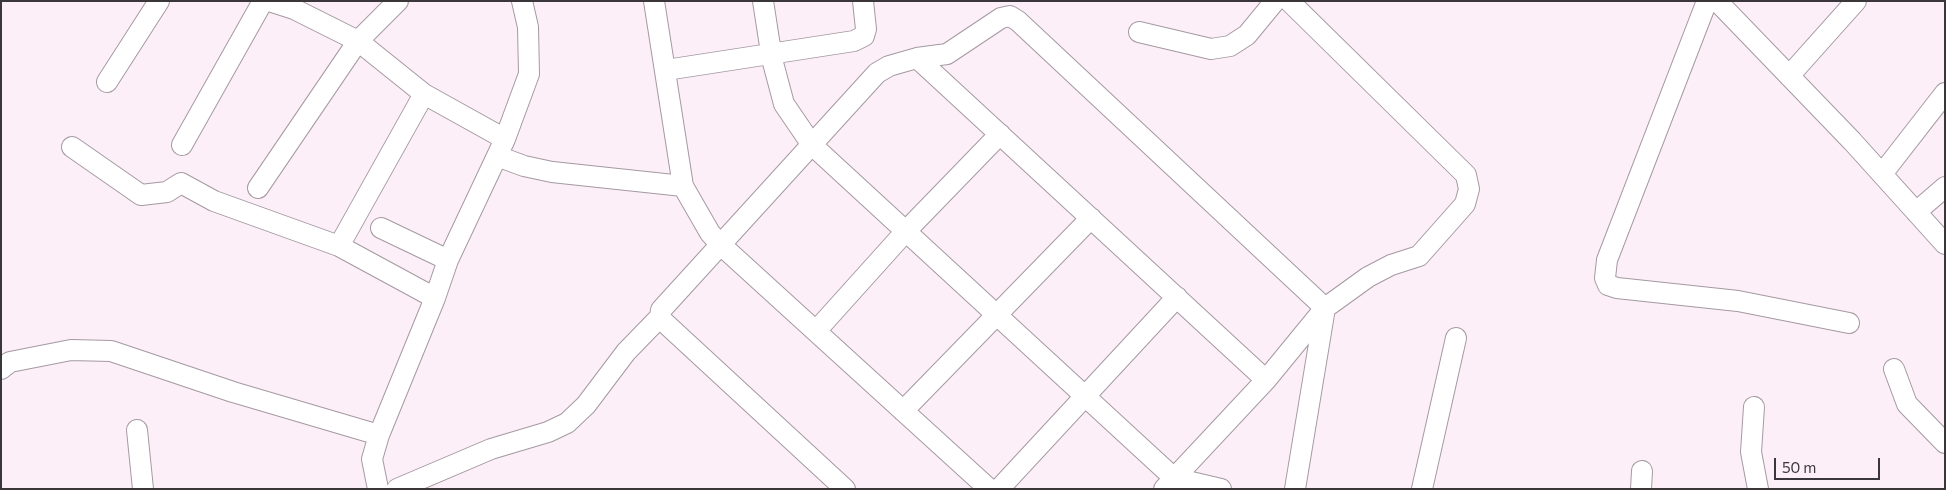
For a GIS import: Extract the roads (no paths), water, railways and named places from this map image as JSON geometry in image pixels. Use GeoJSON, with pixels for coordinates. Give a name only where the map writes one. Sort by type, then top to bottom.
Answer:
{"type":"FeatureCollection","features":[{"type":"Feature","properties":{"kind":"street"},"geometry":{"type":"LineString","coordinates":[[107,82],[159,1]]}},
{"type":"Feature","properties":{"kind":"street"},"geometry":{"type":"LineString","coordinates":[[182,145],[263,1]]}},
{"type":"Feature","properties":{"kind":"street"},"geometry":{"type":"LineString","coordinates":[[269,1],[294,9],[358,41],[424,94],[501,147],[524,166],[552,172],[684,186]]}},
{"type":"Feature","properties":{"kind":"street"},"geometry":{"type":"LineString","coordinates":[[258,188],[358,41],[398,1]]}},
{"type":"Feature","properties":{"kind":"street"},"geometry":{"type":"LineString","coordinates":[[378,489],[372,459],[379,435],[435,298],[448,260],[501,147],[529,74],[528,27],[522,1]]}},
{"type":"Feature","properties":{"kind":"street"},"geometry":{"type":"LineString","coordinates":[[654,1],[684,186],[701,218],[721,245],[989,489]]}},
{"type":"Feature","properties":{"kind":"street"},"geometry":{"type":"LineString","coordinates":[[763,1],[771,55],[784,104],[812,145],[1086,396],[1169,483],[1221,489]]}},
{"type":"Feature","properties":{"kind":"street"},"geometry":{"type":"LineString","coordinates":[[666,70],[771,55],[860,39],[866,29],[863,1]]}},
{"type":"Feature","properties":{"kind":"street"},"geometry":{"type":"LineString","coordinates":[[1139,32],[1211,49],[1230,46],[1247,35],[1275,1]]}},
{"type":"Feature","properties":{"kind":"street"},"geometry":{"type":"LineString","coordinates":[[1169,483],[1266,380],[1325,308],[1368,277],[1391,265],[1419,256],[1465,204],[1469,189],[1466,175],[1289,1]]}},
{"type":"Feature","properties":{"kind":"street"},"geometry":{"type":"LineString","coordinates":[[1707,1],[1606,260],[1605,278],[1608,285],[1617,288],[1738,301],[1850,322]]}},
{"type":"Feature","properties":{"kind":"street"},"geometry":{"type":"LineString","coordinates":[[1717,1],[1882,174],[1945,244]]}},
{"type":"Feature","properties":{"kind":"street"},"geometry":{"type":"LineString","coordinates":[[1789,76],[1856,1]]}},
{"type":"Feature","properties":{"kind":"street"},"geometry":{"type":"LineString","coordinates":[[397,489],[491,450],[548,432],[567,423],[586,405],[626,352],[660,317],[661,310],[877,73],[889,66],[917,58],[947,54],[1001,18],[1010,16],[1014,17],[1325,308]]}},
{"type":"Feature","properties":{"kind":"street"},"geometry":{"type":"LineString","coordinates":[[917,58],[1266,380]]}},
{"type":"Feature","properties":{"kind":"street"},"geometry":{"type":"LineString","coordinates":[[1882,174],[1945,93]]}},
{"type":"Feature","properties":{"kind":"street"},"geometry":{"type":"LineString","coordinates":[[339,246],[424,94]]}},
{"type":"Feature","properties":{"kind":"street"},"geometry":{"type":"LineString","coordinates":[[816,331],[906,231],[1000,134]]}},
{"type":"Feature","properties":{"kind":"street"},"geometry":{"type":"LineString","coordinates":[[72,147],[141,195],[167,192],[181,183],[214,201],[339,246],[435,298]]}},
{"type":"Feature","properties":{"kind":"street"},"geometry":{"type":"LineString","coordinates":[[1916,212],[1945,187]]}},
{"type":"Feature","properties":{"kind":"street"},"geometry":{"type":"LineString","coordinates":[[903,411],[1090,218]]}},
{"type":"Feature","properties":{"kind":"street"},"geometry":{"type":"LineString","coordinates":[[381,228],[448,260]]}},
{"type":"Feature","properties":{"kind":"street"},"geometry":{"type":"LineString","coordinates":[[998,489],[1177,297]]}},
{"type":"Feature","properties":{"kind":"street"},"geometry":{"type":"LineString","coordinates":[[1295,489],[1325,308]]}},
{"type":"Feature","properties":{"kind":"street"},"geometry":{"type":"LineString","coordinates":[[660,317],[845,489]]}},
{"type":"Feature","properties":{"kind":"street"},"geometry":{"type":"LineString","coordinates":[[1422,489],[1456,338]]}},
{"type":"Feature","properties":{"kind":"street"},"geometry":{"type":"LineString","coordinates":[[1,368],[10,362],[72,350],[111,351],[233,392],[379,435]]}},
{"type":"Feature","properties":{"kind":"street"},"geometry":{"type":"LineString","coordinates":[[1894,369],[1907,404],[1945,443]]}},
{"type":"Feature","properties":{"kind":"street"},"geometry":{"type":"LineString","coordinates":[[1754,407],[1751,452],[1758,489]]}},
{"type":"Feature","properties":{"kind":"street"},"geometry":{"type":"LineString","coordinates":[[137,430],[143,489]]}}]}
